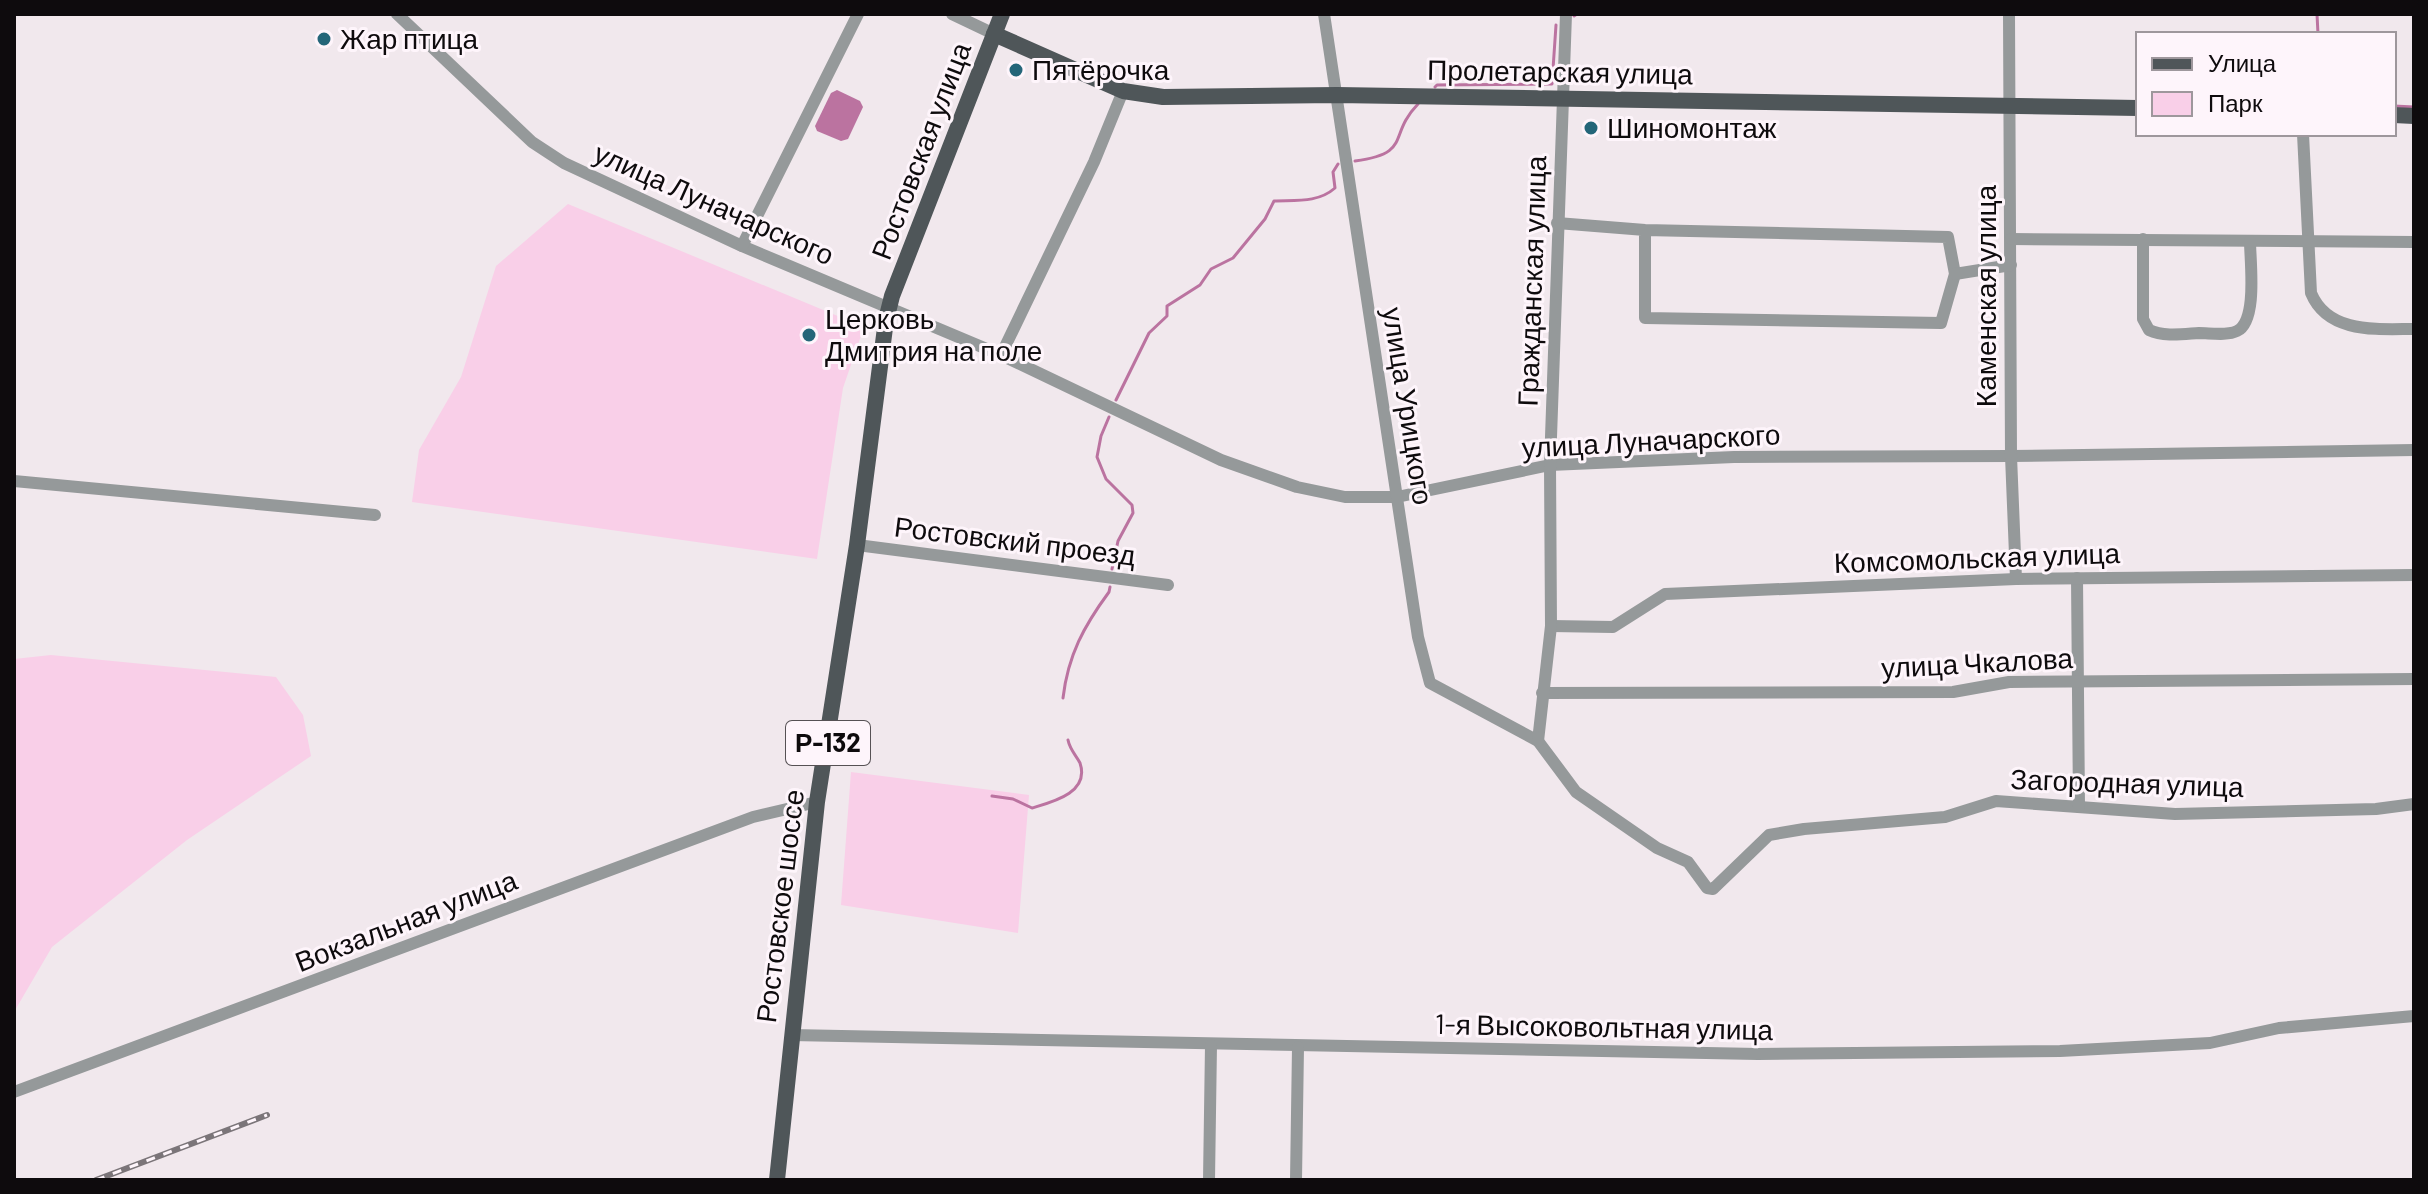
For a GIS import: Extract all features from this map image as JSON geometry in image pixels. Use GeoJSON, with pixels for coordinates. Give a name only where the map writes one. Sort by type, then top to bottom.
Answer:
{"type":"FeatureCollection","features":[{"type":"Feature","properties":{"kind":"main road","name":"Ростовская улица"},"geometry":{"type":"LineString","coordinates":[[888,307],[1002,14]]}},
{"type":"Feature","properties":{"kind":"main road","name":"Пролетарская улица"},"geometry":{"type":"LineString","coordinates":[[994,34],[1123,91],[1163,97],[1562,97],[2136,108]]}},
{"type":"Feature","properties":{"kind":"main road","name":"Ростовское шоссе"},"geometry":{"type":"LineString","coordinates":[[777,1180],[817,802],[857,545],[888,307]]}},
{"type":"Feature","properties":{"kind":"street"},"geometry":{"type":"LineString","coordinates":[[742,246],[858,14]]}},
{"type":"Feature","properties":{"kind":"street"},"geometry":{"type":"LineString","coordinates":[[952,14],[994,34]]}},
{"type":"Feature","properties":{"kind":"street","name":"улица Урицкого"},"geometry":{"type":"LineString","coordinates":[[1324,14],[1418,637],[1430,683],[1538,741]]}},
{"type":"Feature","properties":{"kind":"street","name":"Гражданская улица"},"geometry":{"type":"LineString","coordinates":[[1538,741],[1551,626],[1550,465],[1566,14]]}},
{"type":"Feature","properties":{"kind":"street","name":"Каменская улица"},"geometry":{"type":"LineString","coordinates":[[2009,14],[2011,456],[2016,579]]}},
{"type":"Feature","properties":{"kind":"street","name":"улица Луначарского"},"geometry":{"type":"LineString","coordinates":[[402,16],[532,142],[564,163],[742,246],[1001,355],[1221,460],[1284,483],[1345,497],[1397,497],[1550,465],[1734,457],[2414,450]]}},
{"type":"Feature","properties":{"kind":"street"},"geometry":{"type":"LineString","coordinates":[[1001,355],[1094,162],[1123,91]]}},
{"type":"Feature","properties":{"kind":"street"},"geometry":{"type":"LineString","coordinates":[[2303,136],[2311,293],[2322,310],[2347,325],[2414,329]]}},
{"type":"Feature","properties":{"kind":"street"},"geometry":{"type":"LineString","coordinates":[[1557,223],[1645,230],[1948,237],[1955,274],[1941,323],[1645,318],[1645,230]]}},
{"type":"Feature","properties":{"kind":"street"},"geometry":{"type":"LineString","coordinates":[[2011,239],[2414,242]]}},
{"type":"Feature","properties":{"kind":"street"},"geometry":{"type":"LineString","coordinates":[[2143,239],[2143,319],[2149,330],[2162,334],[2231,333],[2245,324],[2251,288],[2250,241]]}},
{"type":"Feature","properties":{"kind":"street"},"geometry":{"type":"LineString","coordinates":[[1955,274],[2011,265]]}},
{"type":"Feature","properties":{"kind":"street"},"geometry":{"type":"LineString","coordinates":[[14,481],[375,515]]}},
{"type":"Feature","properties":{"kind":"street","name":"Ростовский проезд"},"geometry":{"type":"LineString","coordinates":[[857,545],[1168,585]]}},
{"type":"Feature","properties":{"kind":"street","name":"Комсомольская улица"},"geometry":{"type":"LineString","coordinates":[[1551,626],[1613,627],[1665,594],[2016,579],[2414,575]]}},
{"type":"Feature","properties":{"kind":"street"},"geometry":{"type":"LineString","coordinates":[[2077,578],[2079,807]]}},
{"type":"Feature","properties":{"kind":"street","name":"улица Чкалова"},"geometry":{"type":"LineString","coordinates":[[1542,693],[1953,692],[2009,682],[2414,679]]}},
{"type":"Feature","properties":{"kind":"street","name":"Загородная улица"},"geometry":{"type":"LineString","coordinates":[[1538,741],[1576,792],[1657,848],[1688,862],[1703,884],[1713,889],[1769,835],[1804,829],[1945,817],[1996,801],[2175,814],[2376,809],[2414,804]]}},
{"type":"Feature","properties":{"kind":"street","name":"Вокзальная улица"},"geometry":{"type":"LineString","coordinates":[[14,1092],[753,817],[817,802]]}},
{"type":"Feature","properties":{"kind":"street","name":"1-я Высоковольтная улица"},"geometry":{"type":"LineString","coordinates":[[791,1035],[1758,1054],[2060,1051],[2210,1043],[2279,1028],[2414,1016]]}},
{"type":"Feature","properties":{"kind":"street"},"geometry":{"type":"LineString","coordinates":[[1209,1180],[1211,1045]]}},
{"type":"Feature","properties":{"kind":"street"},"geometry":{"type":"LineString","coordinates":[[1296,1180],[1298,1047]]}},
{"type":"Feature","properties":{"kind":"green space"},"geometry":{"type":"Polygon","coordinates":[[[568,204],[864,327],[843,388],[817,559],[412,502],[419,450],[461,377],[496,266],[568,204]]]}},
{"type":"Feature","properties":{"kind":"green space"},"geometry":{"type":"Polygon","coordinates":[[[51,655],[276,677],[303,715],[311,756],[187,840],[52,947],[14,1012],[14,659],[51,655]]]}},
{"type":"Feature","properties":{"kind":"green space"},"geometry":{"type":"Polygon","coordinates":[[[851,772],[1029,795],[1018,933],[841,905],[851,772]]]}},
{"type":"Feature","properties":{"kind":"shaded area"},"geometry":{"type":"Polygon","coordinates":[[[837,90],[860,101],[863,107],[848,139],[841,141],[817,131],[815,126],[831,93],[837,90]]]}},
{"type":"Feature","properties":{"kind":"waterway"},"geometry":{"type":"LineString","coordinates":[[2317,14],[2318,32]]}},
{"type":"Feature","properties":{"kind":"waterway"},"geometry":{"type":"LineString","coordinates":[[1435,87],[1552,84],[1556,25]]}},
{"type":"Feature","properties":{"kind":"waterway"},"geometry":{"type":"LineString","coordinates":[[1355,161],[1373,158],[1392,148],[1418,104]]}},
{"type":"Feature","properties":{"kind":"waterway"},"geometry":{"type":"LineString","coordinates":[[2396,106],[2414,107]]}},
{"type":"Feature","properties":{"kind":"waterway"},"geometry":{"type":"LineString","coordinates":[[1116,400],[1149,333],[1167,316],[1167,306],[1200,285],[1211,269],[1233,258],[1265,219],[1274,201],[1314,198],[1335,188],[1333,172],[1338,164]]}},
{"type":"Feature","properties":{"kind":"waterway"},"geometry":{"type":"LineString","coordinates":[[1109,417],[1097,457],[1106,479],[1132,505],[1133,513],[1118,541],[1112,569]]}},
{"type":"Feature","properties":{"kind":"waterway"},"geometry":{"type":"LineString","coordinates":[[1063,698],[1078,642],[1110,587]]}},
{"type":"Feature","properties":{"kind":"waterway"},"geometry":{"type":"LineString","coordinates":[[992,796],[1013,799],[1032,808],[1049,803],[1074,789],[1082,773],[1068,740]]}},
{"type":"Feature","properties":{"kind":"railway"},"geometry":{"type":"LineString","coordinates":[[96,1180],[267,1115]]}},
{"type":"Feature","properties":{"kind":"place","name":"Жар птица"},"geometry":{"type":"Point","coordinates":[324,39]}},
{"type":"Feature","properties":{"kind":"place","name":"Пятёрочка"},"geometry":{"type":"Point","coordinates":[1016,70]}},
{"type":"Feature","properties":{"kind":"place","name":"Шиномонтаж"},"geometry":{"type":"Point","coordinates":[1591,128]}},
{"type":"Feature","properties":{"kind":"place","name":"Церковь Дмитрия на поле"},"geometry":{"type":"Point","coordinates":[809,335]}}]}
